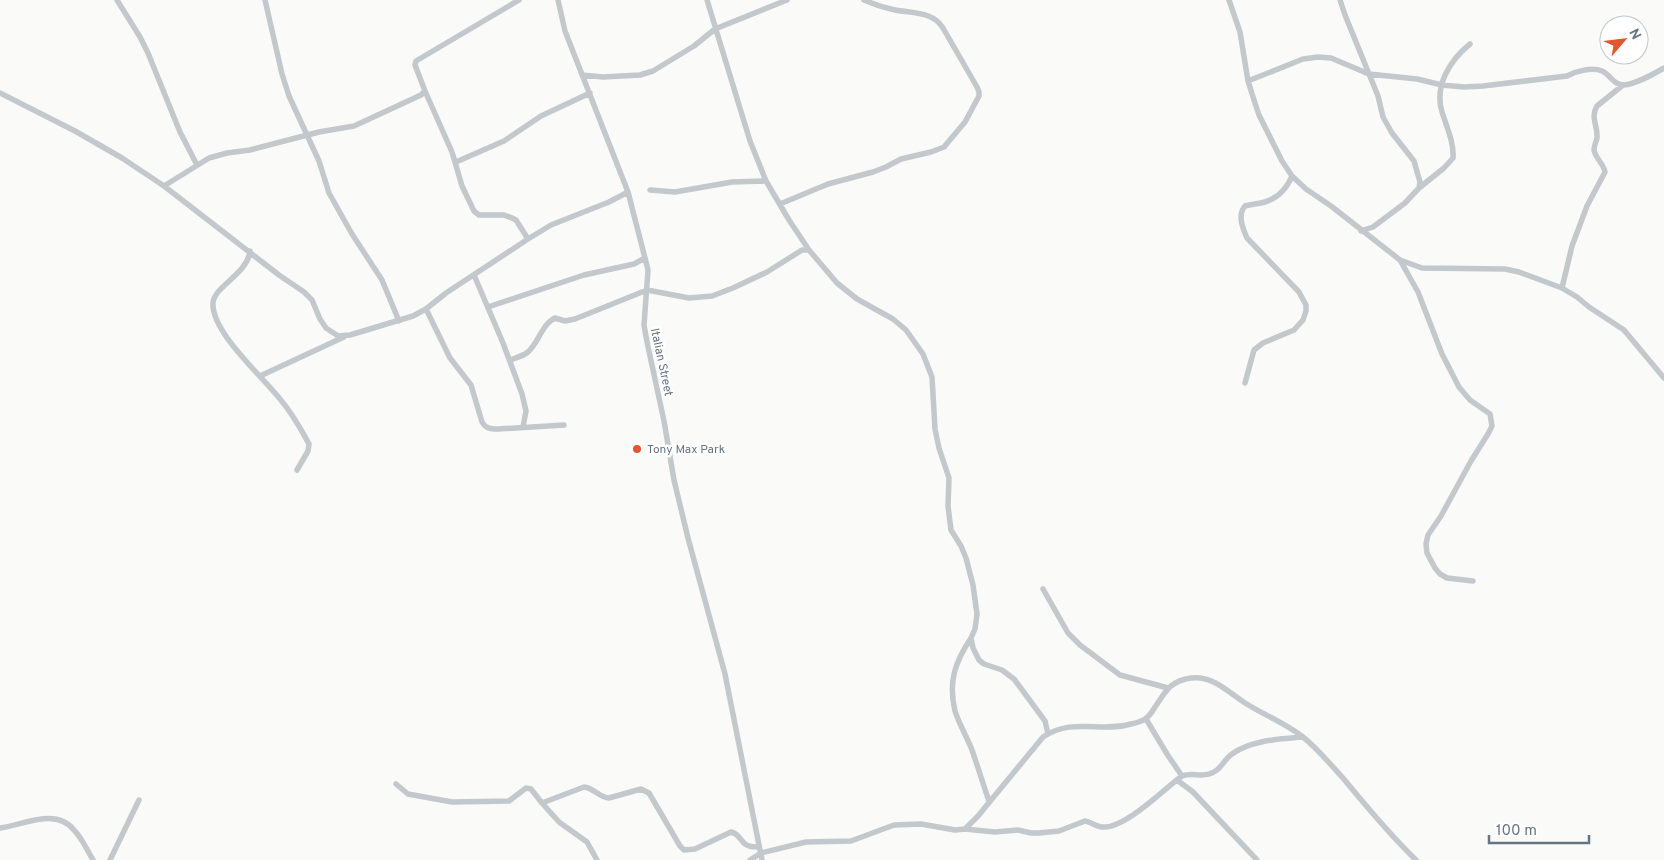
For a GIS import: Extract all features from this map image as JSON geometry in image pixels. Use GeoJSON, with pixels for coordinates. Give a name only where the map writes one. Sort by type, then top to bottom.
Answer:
{"type":"FeatureCollection","features":[{"type":"Feature","properties":{"kind":"street"},"geometry":{"type":"LineString","coordinates":[[117,0],[148,53],[180,132],[197,165]]}},
{"type":"Feature","properties":{"kind":"street"},"geometry":{"type":"LineString","coordinates":[[265,0],[284,81],[319,161],[329,193],[382,280],[398,321]]}},
{"type":"Feature","properties":{"kind":"street"},"geometry":{"type":"LineString","coordinates":[[519,0],[416,61],[414,65],[456,162],[462,186],[476,213],[512,218],[521,227],[528,239]]}},
{"type":"Feature","properties":{"kind":"street","name":"Italian Street"},"geometry":{"type":"LineString","coordinates":[[558,0],[565,31],[628,192],[648,270],[644,325],[647,342],[664,421],[674,480],[725,674],[761,853]]}},
{"type":"Feature","properties":{"kind":"street"},"geometry":{"type":"LineString","coordinates":[[707,0],[750,141],[766,181],[789,220],[837,283],[857,299],[879,310],[906,330],[924,354],[932,377],[935,429],[949,478],[948,506],[951,530],[966,558],[973,584],[977,614],[971,638],[955,667],[952,684],[955,711],[972,750],[989,801]]}},
{"type":"Feature","properties":{"kind":"street"},"geometry":{"type":"LineString","coordinates":[[582,74],[602,77],[640,75],[694,46],[715,29],[786,0]]}},
{"type":"Feature","properties":{"kind":"street"},"geometry":{"type":"LineString","coordinates":[[780,204],[828,184],[886,168],[901,159],[944,147],[965,122],[979,96],[980,92],[936,19],[924,14],[892,10],[864,0]]}},
{"type":"Feature","properties":{"kind":"street"},"geometry":{"type":"LineString","coordinates":[[1229,0],[1240,32],[1248,81],[1259,115],[1282,161],[1292,176],[1400,260],[1422,268],[1505,269],[1519,272],[1562,288],[1577,296],[1624,330],[1664,378]]}},
{"type":"Feature","properties":{"kind":"street"},"geometry":{"type":"LineString","coordinates":[[1340,0],[1344,15],[1378,96],[1383,117],[1414,160],[1419,188]]}},
{"type":"Feature","properties":{"kind":"street"},"geometry":{"type":"LineString","coordinates":[[1361,231],[1373,227],[1405,203],[1453,158],[1452,142],[1440,106],[1440,95],[1444,78],[1454,58],[1470,44]]}},
{"type":"Feature","properties":{"kind":"street"},"geometry":{"type":"LineString","coordinates":[[1248,81],[1303,59],[1318,57],[1331,58],[1369,74],[1416,79],[1442,85],[1483,86],[1567,76],[1578,70],[1603,71],[1617,83],[1623,85]]}},
{"type":"Feature","properties":{"kind":"street"},"geometry":{"type":"LineString","coordinates":[[1562,288],[1572,246],[1587,206],[1605,172],[1594,149],[1597,138],[1594,110],[1623,85],[1664,68]]}},
{"type":"Feature","properties":{"kind":"street"},"geometry":{"type":"LineString","coordinates":[[164,186],[209,158],[219,154],[250,150],[306,135],[354,126],[421,95],[425,91]]}},
{"type":"Feature","properties":{"kind":"street"},"geometry":{"type":"LineString","coordinates":[[0,93],[75,131],[122,158],[164,186],[308,296],[326,328],[338,336],[344,336]]}},
{"type":"Feature","properties":{"kind":"street"},"geometry":{"type":"LineString","coordinates":[[456,162],[504,141],[541,116],[590,93]]}},
{"type":"Feature","properties":{"kind":"street"},"geometry":{"type":"LineString","coordinates":[[1246,383],[1254,350],[1263,343],[1294,330],[1303,320],[1306,312],[1306,305],[1299,292],[1247,238],[1241,219],[1241,213],[1245,206],[1266,202],[1273,198],[1286,188],[1292,176]]}},
{"type":"Feature","properties":{"kind":"street"},"geometry":{"type":"LineString","coordinates":[[650,190],[675,192],[732,182],[766,181]]}},
{"type":"Feature","properties":{"kind":"street"},"geometry":{"type":"LineString","coordinates":[[260,376],[344,336],[398,321],[426,310],[446,293],[528,239],[552,225],[609,202],[628,192]]}},
{"type":"Feature","properties":{"kind":"street"},"geometry":{"type":"LineString","coordinates":[[510,360],[529,351],[551,320],[555,318],[565,321],[575,319],[647,290],[689,298],[712,296],[767,272],[802,250],[810,250]]}},
{"type":"Feature","properties":{"kind":"street"},"geometry":{"type":"LineString","coordinates":[[250,251],[245,266],[215,296],[213,307],[227,338],[292,415],[309,444],[308,451],[297,470]]}},
{"type":"Feature","properties":{"kind":"street"},"geometry":{"type":"LineString","coordinates":[[488,307],[584,275],[634,264],[645,258]]}},
{"type":"Feature","properties":{"kind":"street"},"geometry":{"type":"LineString","coordinates":[[1400,260],[1418,292],[1442,354],[1459,387],[1470,400],[1490,414],[1492,426],[1441,516],[1428,535],[1426,544],[1427,553],[1440,574],[1447,578],[1473,581]]}},
{"type":"Feature","properties":{"kind":"street"},"geometry":{"type":"LineString","coordinates":[[474,275],[510,360],[522,394],[526,411],[523,427]]}},
{"type":"Feature","properties":{"kind":"street"},"geometry":{"type":"LineString","coordinates":[[426,310],[450,358],[471,385],[482,422],[485,426],[491,429],[564,425]]}},
{"type":"Feature","properties":{"kind":"street"},"geometry":{"type":"LineString","coordinates":[[1043,589],[1068,632],[1080,645],[1120,675],[1168,688]]}},
{"type":"Feature","properties":{"kind":"street"},"geometry":{"type":"LineString","coordinates":[[971,638],[979,660],[1009,675],[1045,721],[1048,734]]}},
{"type":"Feature","properties":{"kind":"street"},"geometry":{"type":"LineString","coordinates":[[965,829],[978,816],[1043,737],[1058,729],[1130,725],[1146,719],[1174,682],[1190,678],[1202,678],[1211,681],[1303,737],[1328,761],[1416,860]]}},
{"type":"Feature","properties":{"kind":"street"},"geometry":{"type":"LineString","coordinates":[[1146,719],[1166,754],[1182,776]]}},
{"type":"Feature","properties":{"kind":"street"},"geometry":{"type":"LineString","coordinates":[[750,860],[761,853],[806,842],[851,841],[894,825],[921,824],[955,830],[995,832],[1018,830],[1039,833],[1059,831],[1085,820],[1099,826],[1108,827],[1140,811],[1182,776],[1188,774],[1205,776],[1210,774],[1218,770],[1232,753],[1247,746],[1280,739],[1303,737]]}},
{"type":"Feature","properties":{"kind":"street"},"geometry":{"type":"LineString","coordinates":[[1176,780],[1192,792],[1257,860]]}},
{"type":"Feature","properties":{"kind":"street"},"geometry":{"type":"LineString","coordinates":[[396,784],[408,794],[452,802],[509,802],[526,788],[529,788],[559,822],[586,842],[597,860]]}},
{"type":"Feature","properties":{"kind":"street"},"geometry":{"type":"LineString","coordinates":[[542,803],[584,787],[590,788],[605,798],[641,789],[649,793],[684,850],[695,849],[731,832],[736,834],[746,845],[761,853]]}},
{"type":"Feature","properties":{"kind":"street"},"geometry":{"type":"LineString","coordinates":[[110,860],[139,800]]}},
{"type":"Feature","properties":{"kind":"street"},"geometry":{"type":"LineString","coordinates":[[0,828],[50,818],[57,819],[67,823],[74,829],[92,860]]}},
{"type":"Feature","properties":{"kind":"place","name":"Tony Max Park"},"geometry":{"type":"Point","coordinates":[637,449]}}]}
